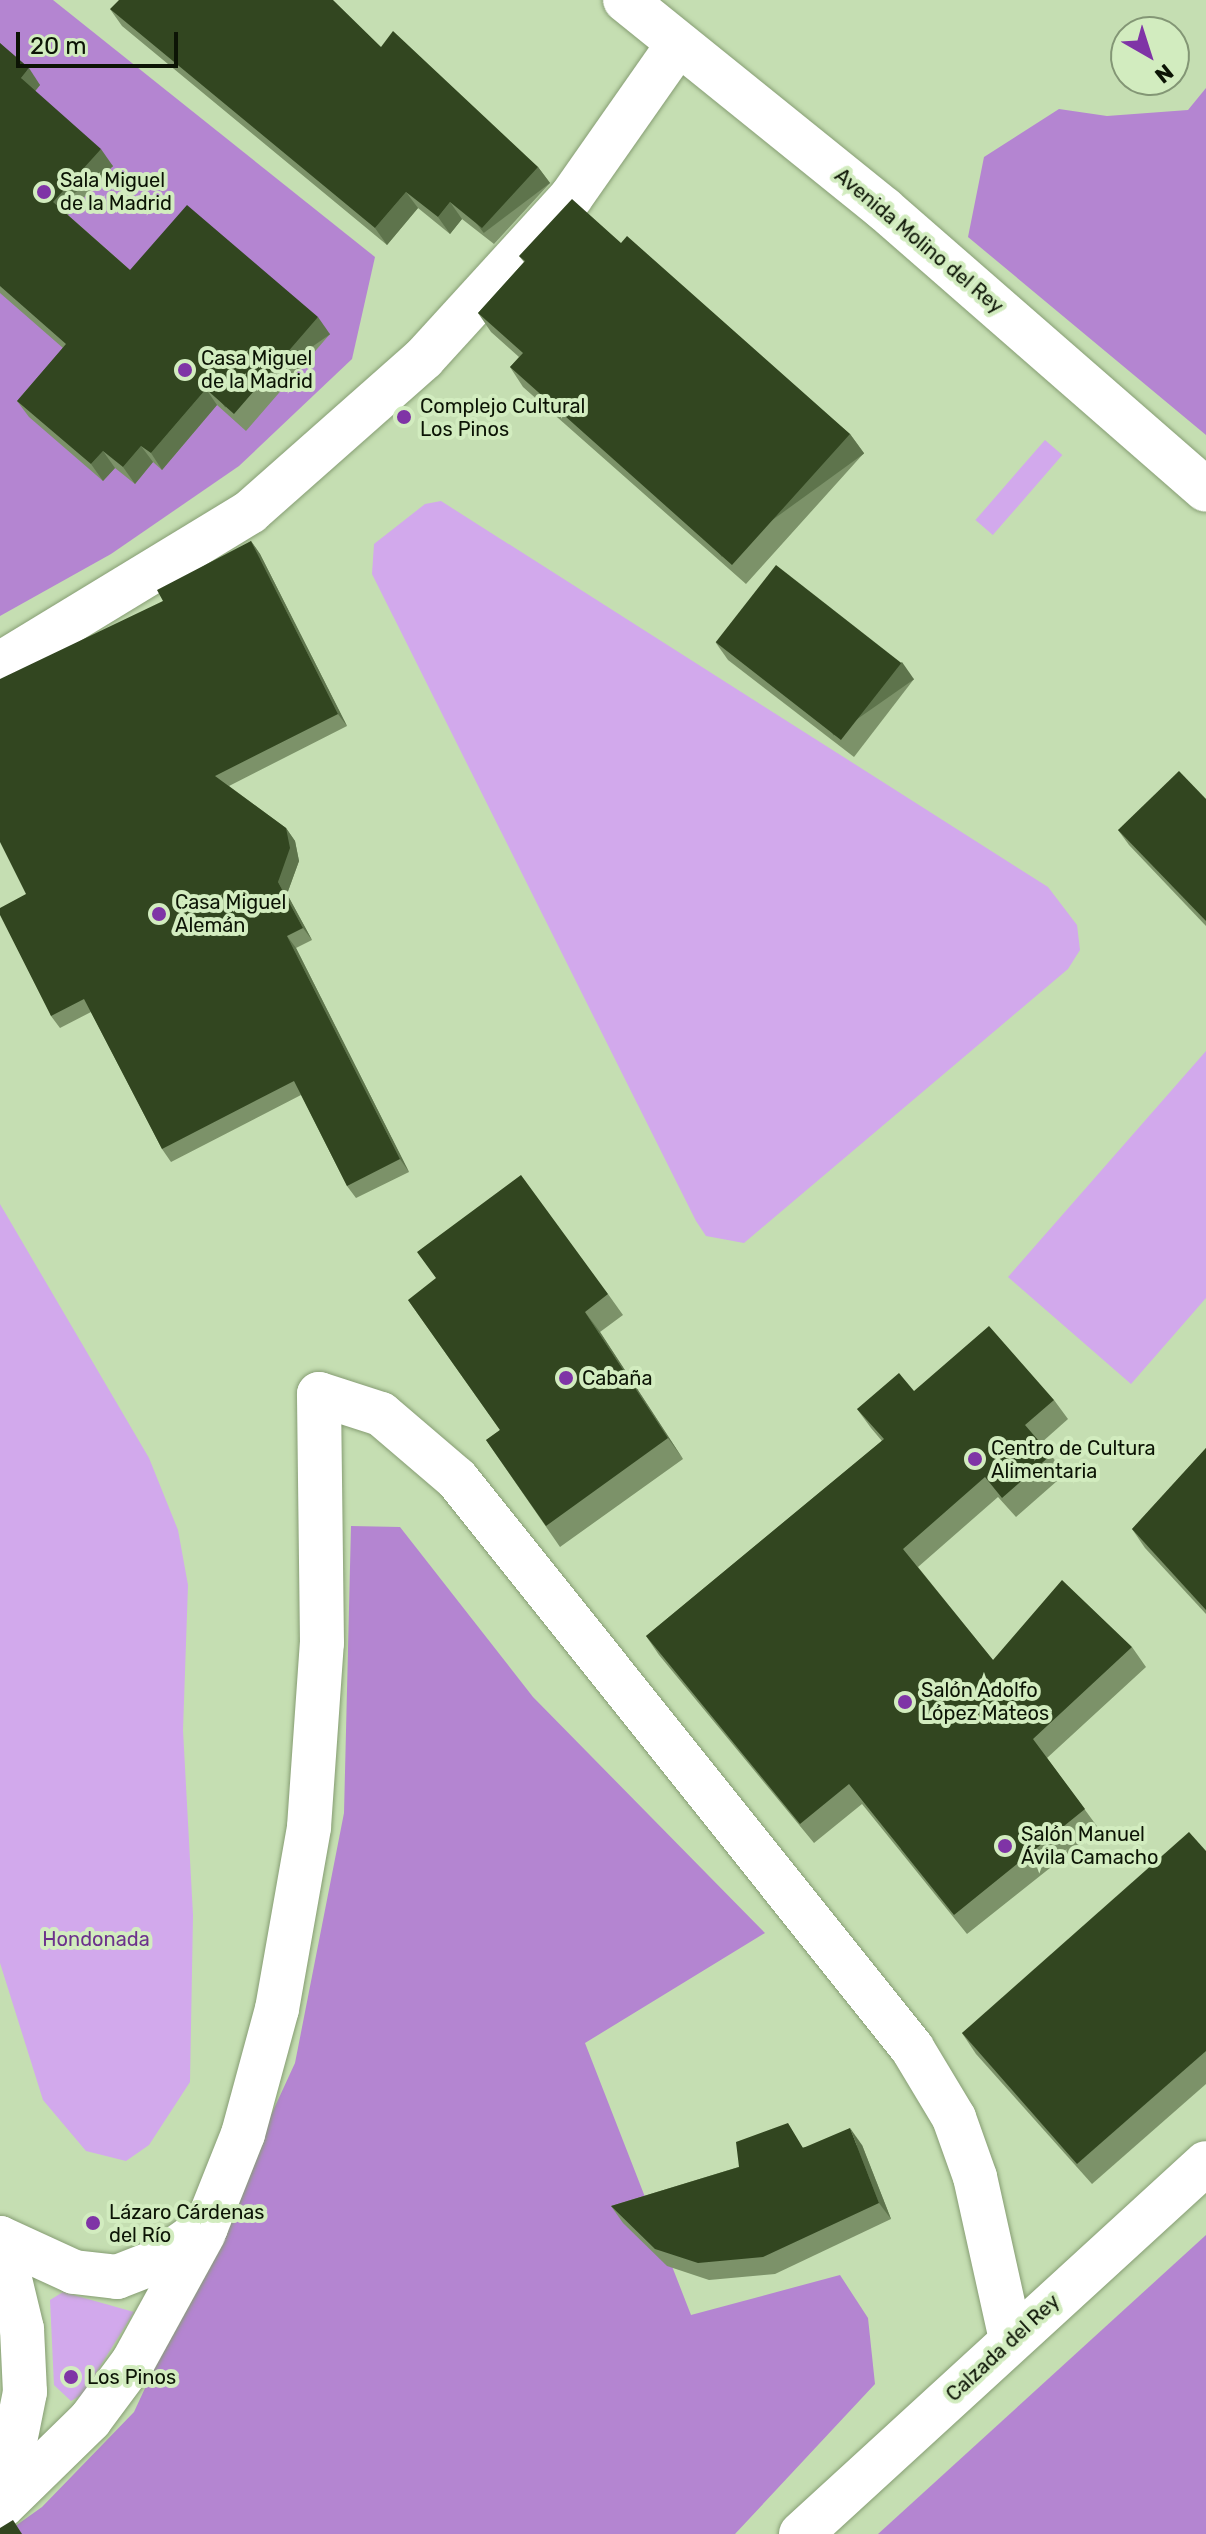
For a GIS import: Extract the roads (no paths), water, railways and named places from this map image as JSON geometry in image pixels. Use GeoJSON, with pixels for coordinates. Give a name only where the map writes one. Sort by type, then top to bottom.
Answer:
{"type":"FeatureCollection","features":[{"type":"Feature","properties":{"kind":"street","name":"Avenida Molino del Rey"},"geometry":{"type":"LineString","coordinates":[[625,0],[884,209],[1206,490]]}},
{"type":"Feature","properties":{"kind":"street"},"geometry":{"type":"LineString","coordinates":[[0,664],[250,512],[424,358],[571,197],[678,44]]}},
{"type":"Feature","properties":{"kind":"street"},"geometry":{"type":"LineString","coordinates":[[1,2507],[90,2420],[133,2362],[206,2227],[243,2134],[277,2009],[309,1827],[322,1643],[319,1394],[381,1414],[457,1479],[912,2048],[954,2118],[975,2177],[1011,2340]]}},
{"type":"Feature","properties":{"kind":"street","name":"Calzada del Rey"},"geometry":{"type":"LineString","coordinates":[[801,2534],[1206,2163]]}},
{"type":"Feature","properties":{"kind":"street"},"geometry":{"type":"LineString","coordinates":[[0,2238],[74,2272],[117,2277],[158,2261],[206,2227]]}},
{"type":"Feature","properties":{"kind":"street"},"geometry":{"type":"LineString","coordinates":[[0,2238],[22,2329],[25,2392],[1,2507]]}},
{"type":"Feature","properties":{"kind":"place","name":"Sala Miguel de la Madrid"},"geometry":{"type":"Point","coordinates":[44,192]}},
{"type":"Feature","properties":{"kind":"place","name":"Casa Miguel de la Madrid"},"geometry":{"type":"Point","coordinates":[185,370]}},
{"type":"Feature","properties":{"kind":"place","name":"Complejo Cultural Los Pinos"},"geometry":{"type":"Point","coordinates":[404,417]}},
{"type":"Feature","properties":{"kind":"place","name":"Casa Miguel Alemán"},"geometry":{"type":"Point","coordinates":[159,914]}},
{"type":"Feature","properties":{"kind":"place","name":"Cabaña"},"geometry":{"type":"Point","coordinates":[566,1378]}},
{"type":"Feature","properties":{"kind":"place","name":"Centro de Cultura Alimentaria"},"geometry":{"type":"Point","coordinates":[975,1459]}},
{"type":"Feature","properties":{"kind":"place","name":"Salón Adolfo López Mateos"},"geometry":{"type":"Point","coordinates":[905,1702]}},
{"type":"Feature","properties":{"kind":"place","name":"Salón Manuel Ávila Camacho"},"geometry":{"type":"Point","coordinates":[1005,1846]}},
{"type":"Feature","properties":{"kind":"place","name":"Lázaro Cárdenas del Río"},"geometry":{"type":"Point","coordinates":[93,2223]}},
{"type":"Feature","properties":{"kind":"place","name":"Los Pinos"},"geometry":{"type":"Point","coordinates":[71,2377]}},
{"type":"Feature","properties":{"kind":"park label","name":"Hondonada"},"geometry":{"type":"Point","coordinates":[96,1939]}}]}
